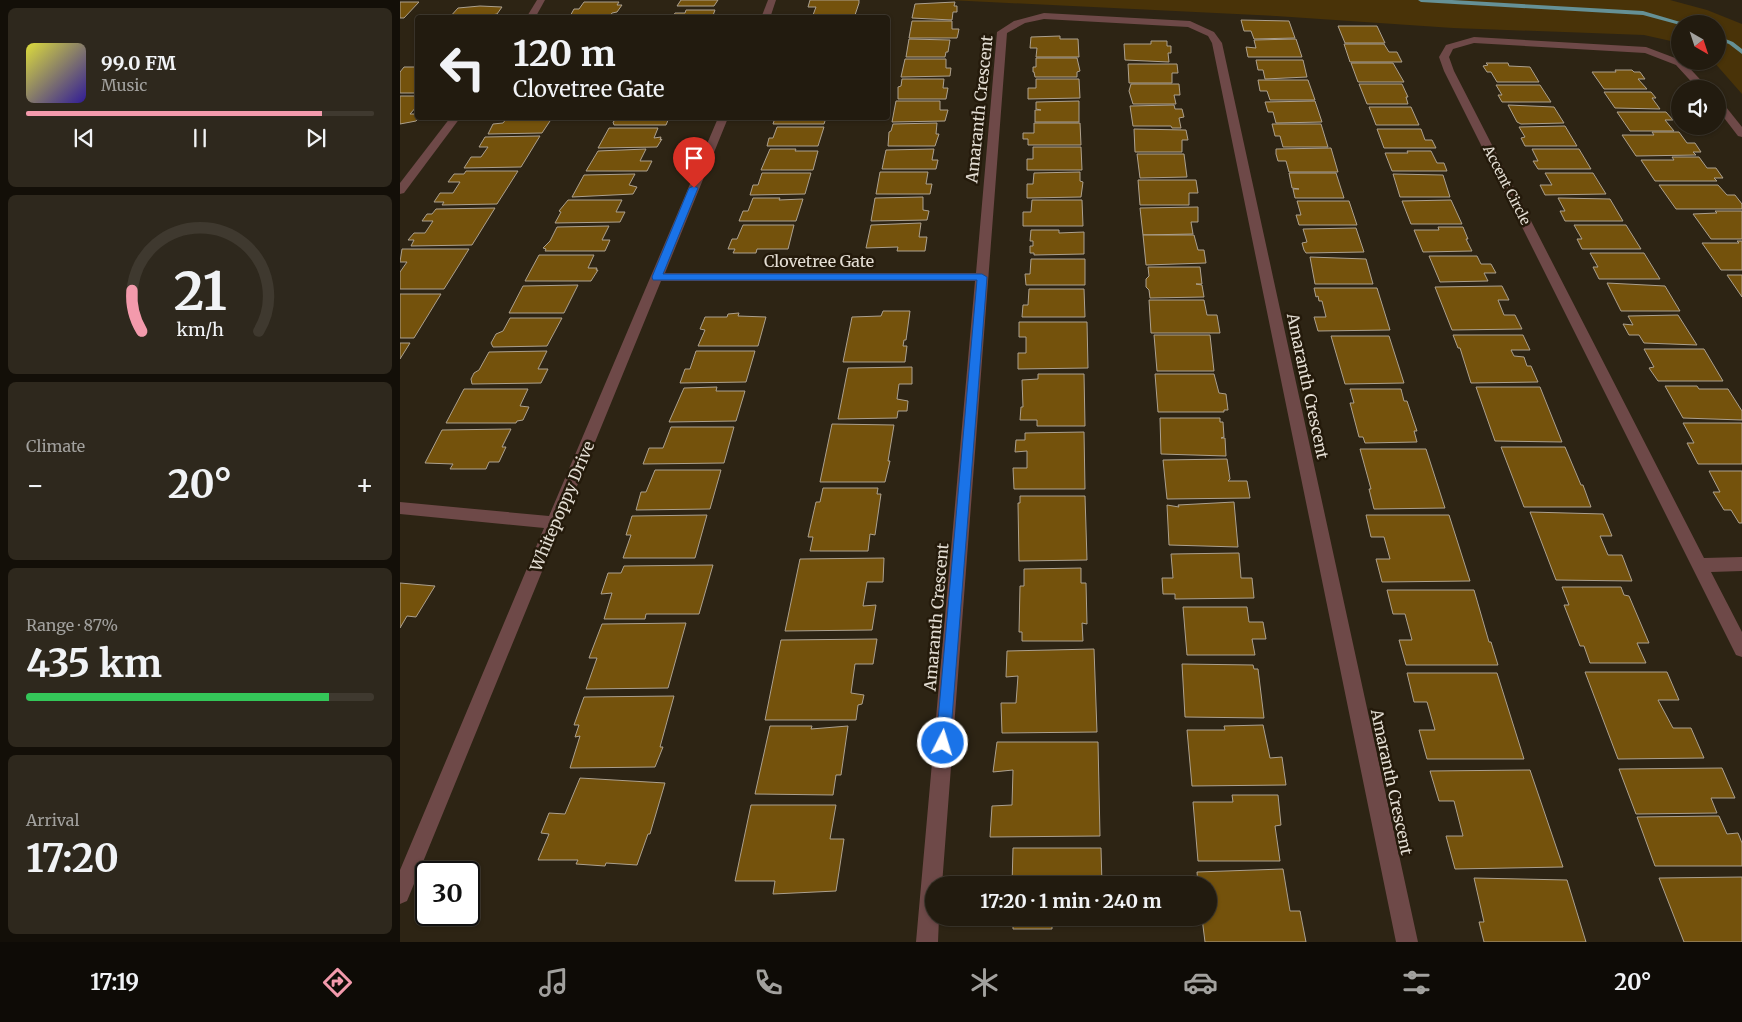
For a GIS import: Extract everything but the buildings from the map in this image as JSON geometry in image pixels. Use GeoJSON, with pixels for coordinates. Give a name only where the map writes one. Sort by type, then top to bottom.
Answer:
{"type":"FeatureCollection","features":[{"type":"Feature","properties":{"kind":"street"},"geometry":{"type":"LineString","coordinates":[[532,15],[541,0]]}},
{"type":"Feature","properties":{"kind":"street"},"geometry":{"type":"LineString","coordinates":[[766,15],[772,0]]}},
{"type":"Feature","properties":{"kind":"street","name":"Amaranth Crescent"},"geometry":{"type":"LineString","coordinates":[[927,942],[1002,32],[1022,20],[1044,16],[1190,24],[1211,34],[1217,43],[1408,942]]}},
{"type":"Feature","properties":{"kind":"street","name":"Accent Circle"},"geometry":{"type":"LineString","coordinates":[[1697,80],[1691,72],[1679,63],[1646,50],[1474,40],[1449,47],[1444,57],[1742,649]]}},
{"type":"Feature","properties":{"kind":"street"},"geometry":{"type":"LineString","coordinates":[[1726,114],[1742,134]]}},
{"type":"Feature","properties":{"kind":"street"},"geometry":{"type":"LineString","coordinates":[[400,191],[453,120]]}},
{"type":"Feature","properties":{"kind":"street","name":"Whitepoppy Drive"},"geometry":{"type":"LineString","coordinates":[[400,894],[722,120]]}},
{"type":"Feature","properties":{"kind":"street","name":"Clovetree Gate"},"geometry":{"type":"LineString","coordinates":[[657,277],[982,277]]}},
{"type":"Feature","properties":{"kind":"street"},"geometry":{"type":"LineString","coordinates":[[400,508],[554,523]]}},
{"type":"Feature","properties":{"kind":"street"},"geometry":{"type":"LineString","coordinates":[[1699,565],[1742,564]]}},
{"type":"Feature","properties":{"kind":"shaded area"},"geometry":{"type":"Polygon","coordinates":[[[948,0],[1670,0],[1720,15],[1671,15],[1671,41],[1644,35],[1453,28],[1276,16],[948,0]]]}},
{"type":"Feature","properties":{"kind":"shaded area"},"geometry":{"type":"Polygon","coordinates":[[[1726,18],[1742,24],[1742,94],[1721,70],[1726,70],[1726,18]]]}},
{"type":"Feature","properties":{"kind":"waterway"},"geometry":{"type":"LineString","coordinates":[[1421,0],[1643,13],[1671,21]]}},
{"type":"Feature","properties":{"kind":"waterway"},"geometry":{"type":"LineString","coordinates":[[1726,41],[1742,52]]}},
{"type":"Feature","properties":{"kind":"route"},"geometry":{"type":"LineString","coordinates":[[694,188],[657,277],[982,277],[943,743]]}}]}
